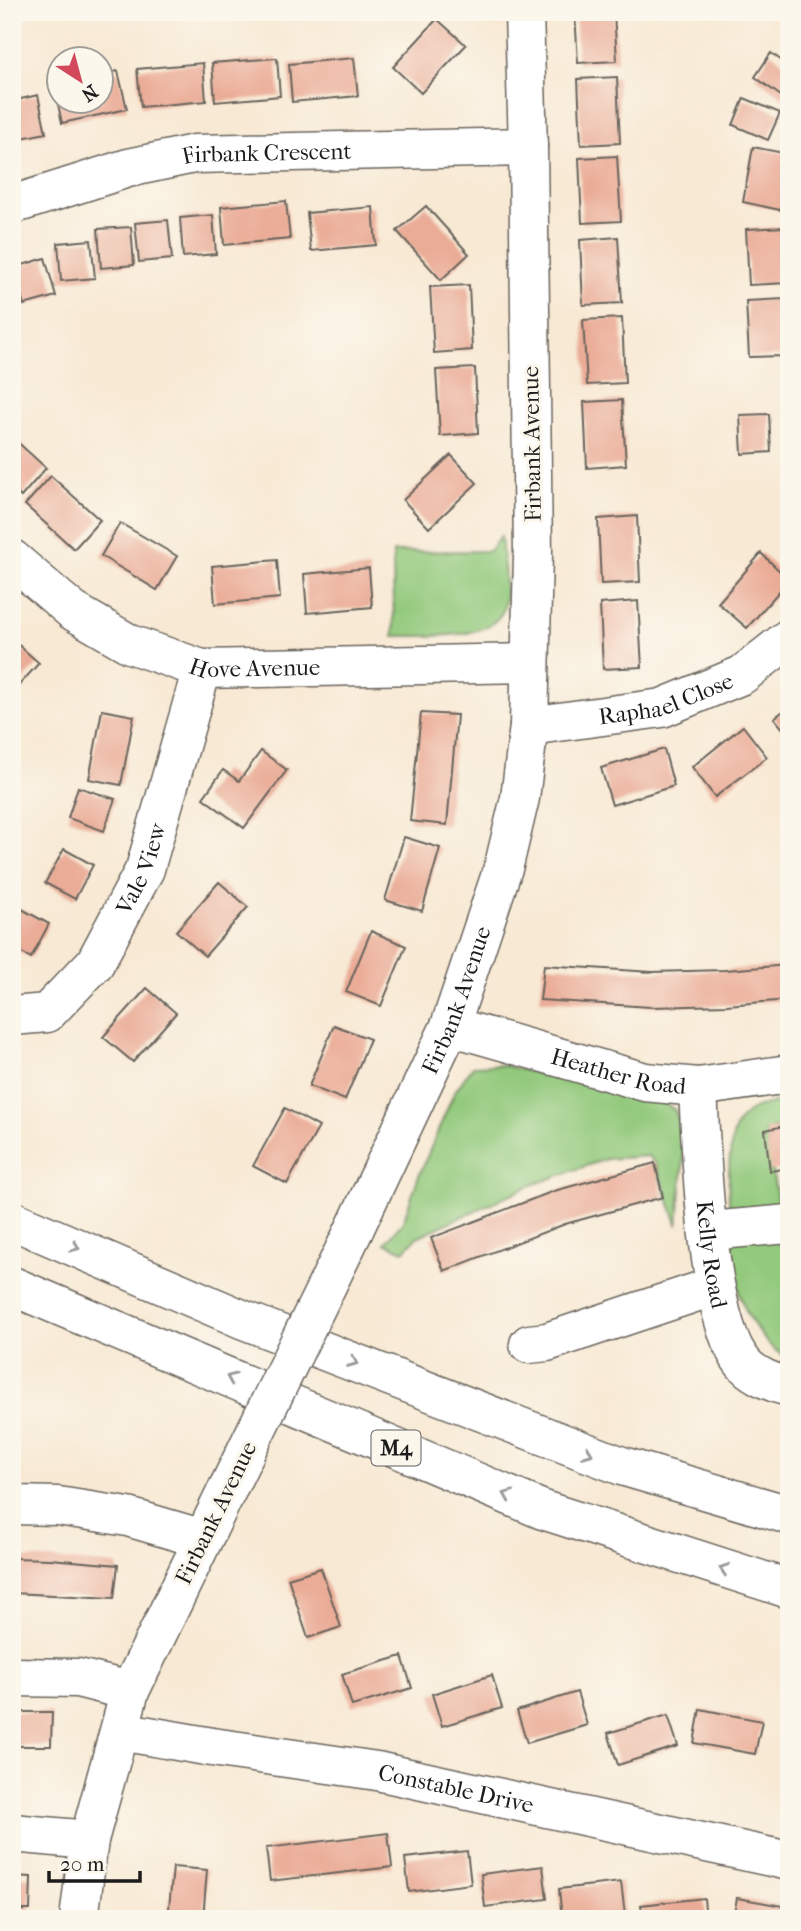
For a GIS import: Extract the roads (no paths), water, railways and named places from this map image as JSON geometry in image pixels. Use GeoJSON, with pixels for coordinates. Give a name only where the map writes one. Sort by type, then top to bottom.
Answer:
{"type":"FeatureCollection","features":[{"type":"Feature","properties":{"kind":"main road","name":"Firbank Avenue"},"geometry":{"type":"LineString","coordinates":[[79,1919],[89,1840],[130,1691],[450,1026],[504,865],[520,798],[529,726],[533,554],[524,12]]}},
{"type":"Feature","properties":{"kind":"main road","name":"Firbank Crescent"},"geometry":{"type":"LineString","coordinates":[[12,205],[128,168],[194,155],[528,147]]}},
{"type":"Feature","properties":{"kind":"main road","name":"Hove Avenue"},"geometry":{"type":"LineString","coordinates":[[12,559],[73,611],[107,631],[130,644],[202,669],[530,663]]}},
{"type":"Feature","properties":{"kind":"main road","name":"Raphael Close"},"geometry":{"type":"LineString","coordinates":[[529,726],[662,708],[742,676],[789,638]]}},
{"type":"Feature","properties":{"kind":"main road","name":"Vale View"},"geometry":{"type":"LineString","coordinates":[[12,1016],[47,1013],[95,963],[145,869],[202,669]]}},
{"type":"Feature","properties":{"kind":"main road","name":"Heather Road"},"geometry":{"type":"LineString","coordinates":[[450,1026],[645,1082],[698,1087],[789,1074]]}},
{"type":"Feature","properties":{"kind":"main road","name":"Kelly Road"},"geometry":{"type":"LineString","coordinates":[[698,1087],[700,1144],[715,1286],[731,1343],[746,1366],[776,1384],[789,1387]]}},
{"type":"Feature","properties":{"kind":"main road"},"geometry":{"type":"LineString","coordinates":[[12,1220],[244,1320],[609,1461],[789,1515]]}},
{"type":"Feature","properties":{"kind":"main road"},"geometry":{"type":"LineString","coordinates":[[708,1231],[789,1224]]}},
{"type":"Feature","properties":{"kind":"main road","name":"M4"},"geometry":{"type":"LineString","coordinates":[[12,1286],[543,1510],[789,1589]]}},
{"type":"Feature","properties":{"kind":"main road"},"geometry":{"type":"LineString","coordinates":[[529,1344],[547,1342],[715,1286]]}},
{"type":"Feature","properties":{"kind":"main road"},"geometry":{"type":"LineString","coordinates":[[12,1505],[58,1506],[128,1517],[203,1539]]}},
{"type":"Feature","properties":{"kind":"main road"},"geometry":{"type":"LineString","coordinates":[[12,1677],[78,1678],[130,1691]]}},
{"type":"Feature","properties":{"kind":"main road","name":"Constable Drive"},"geometry":{"type":"LineString","coordinates":[[120,1731],[377,1771],[789,1861]]}},
{"type":"Feature","properties":{"kind":"main road"},"geometry":{"type":"LineString","coordinates":[[12,1833],[89,1840]]}}]}
